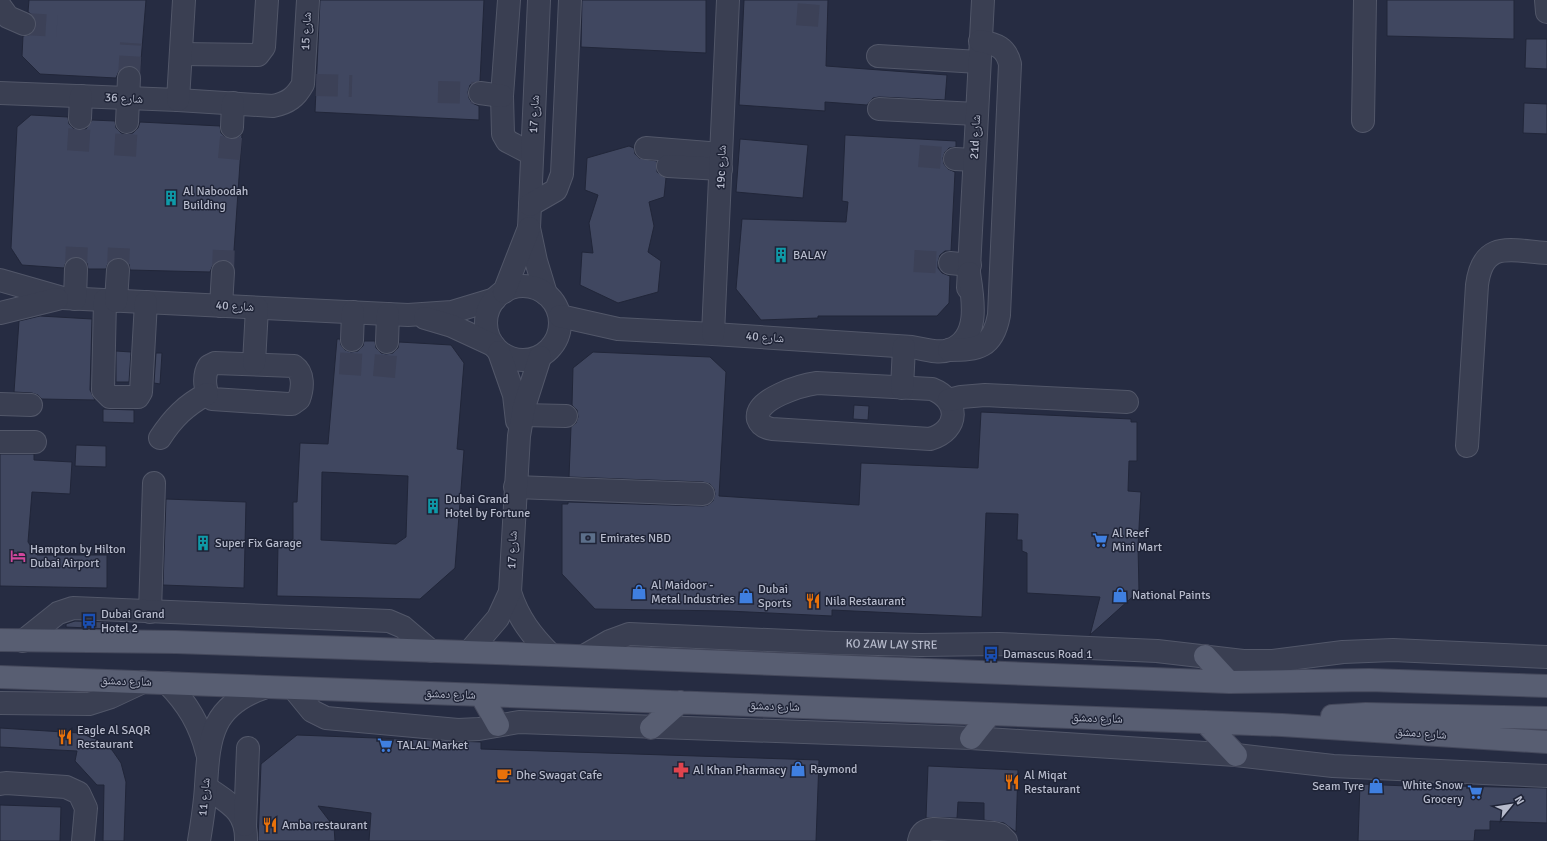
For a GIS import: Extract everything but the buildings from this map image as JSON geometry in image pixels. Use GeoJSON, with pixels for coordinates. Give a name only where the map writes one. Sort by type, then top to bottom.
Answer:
{"type":"FeatureCollection","features":[{"type":"Feature","properties":{"kind":"main road"},"geometry":{"type":"LineString","coordinates":[[0,640],[176,642],[469,652],[1229,682],[1369,680],[1547,686]]}},
{"type":"Feature","properties":{"kind":"main road"},"geometry":{"type":"LineString","coordinates":[[1205,656],[1229,682]]}},
{"type":"Feature","properties":{"kind":"main road","name":"شارع دمشق"},"geometry":{"type":"LineString","coordinates":[[0,677],[1205,722],[1547,742]]}},
{"type":"Feature","properties":{"kind":"main road"},"geometry":{"type":"LineString","coordinates":[[481,695],[498,725]]}},
{"type":"Feature","properties":{"kind":"main road"},"geometry":{"type":"LineString","coordinates":[[651,728],[680,702]]}},
{"type":"Feature","properties":{"kind":"main road"},"geometry":{"type":"LineString","coordinates":[[972,738],[990,714]]}},
{"type":"Feature","properties":{"kind":"main road"},"geometry":{"type":"LineString","coordinates":[[1282,726],[1328,716],[1366,714],[1547,718]]}},
{"type":"Feature","properties":{"kind":"main road"},"geometry":{"type":"LineString","coordinates":[[1205,722],[1236,755]]}},
{"type":"Feature","properties":{"kind":"street"},"geometry":{"type":"LineString","coordinates":[[3,0],[0,5],[8,17],[24,24]]}},
{"type":"Feature","properties":{"kind":"street"},"geometry":{"type":"LineString","coordinates":[[178,100],[182,54],[184,0]]}},
{"type":"Feature","properties":{"kind":"street"},"geometry":{"type":"LineString","coordinates":[[182,54],[258,55],[264,47],[267,0]]}},
{"type":"Feature","properties":{"kind":"street","name":"شارع 15"},"geometry":{"type":"LineString","coordinates":[[241,104],[273,106],[283,104],[291,100],[309,85],[304,62],[308,0]]}},
{"type":"Feature","properties":{"kind":"street"},"geometry":{"type":"LineString","coordinates":[[509,0],[502,96],[502,126],[504,137],[507,141],[532,154]]}},
{"type":"Feature","properties":{"kind":"street","name":"شارع 17"},"geometry":{"type":"LineString","coordinates":[[539,0],[529,228],[536,261],[546,294]]}},
{"type":"Feature","properties":{"kind":"street"},"geometry":{"type":"LineString","coordinates":[[530,205],[556,190],[562,174],[570,0]]}},
{"type":"Feature","properties":{"kind":"street","name":"19c شارع"},"geometry":{"type":"LineString","coordinates":[[713,334],[728,0]]}},
{"type":"Feature","properties":{"kind":"street","name":"21d شارع"},"geometry":{"type":"LineString","coordinates":[[908,347],[939,339],[947,335],[955,328],[964,310],[963,267],[965,159],[976,114],[983,0]]}},
{"type":"Feature","properties":{"kind":"street"},"geometry":{"type":"LineString","coordinates":[[1362,121],[1366,0]]}},
{"type":"Feature","properties":{"kind":"street"},"geometry":{"type":"LineString","coordinates":[[1546,0],[1547,12]]}},
{"type":"Feature","properties":{"kind":"street"},"geometry":{"type":"LineString","coordinates":[[878,56],[980,52],[1000,46],[1009,57],[1010,64],[998,316],[995,331],[986,343],[972,350],[937,351],[908,347],[902,388]]}},
{"type":"Feature","properties":{"kind":"street","name":"شارع 15"},"geometry":{"type":"LineString","coordinates":[[241,104],[272,98],[289,89],[296,81],[304,62]]}},
{"type":"Feature","properties":{"kind":"street"},"geometry":{"type":"LineString","coordinates":[[128,122],[129,88]]}},
{"type":"Feature","properties":{"kind":"street","name":"شارع 36"},"geometry":{"type":"LineString","coordinates":[[0,92],[81,96],[129,88],[178,100],[241,104]]}},
{"type":"Feature","properties":{"kind":"street"},"geometry":{"type":"LineString","coordinates":[[480,93],[502,96]]}},
{"type":"Feature","properties":{"kind":"street"},"geometry":{"type":"LineString","coordinates":[[80,118],[81,96]]}},
{"type":"Feature","properties":{"kind":"street"},"geometry":{"type":"LineString","coordinates":[[232,127],[241,104]]}},
{"type":"Feature","properties":{"kind":"street"},"geometry":{"type":"LineString","coordinates":[[879,109],[976,114]]}},
{"type":"Feature","properties":{"kind":"street"},"geometry":{"type":"LineString","coordinates":[[646,148],[721,162]]}},
{"type":"Feature","properties":{"kind":"street"},"geometry":{"type":"LineString","coordinates":[[668,166],[721,162]]}},
{"type":"Feature","properties":{"kind":"street","name":"شارع 17"},"geometry":{"type":"LineString","coordinates":[[500,295],[529,228]]}},
{"type":"Feature","properties":{"kind":"street"},"geometry":{"type":"LineString","coordinates":[[1467,446],[1477,285],[1482,263],[1489,255],[1499,251],[1547,253]]}},
{"type":"Feature","properties":{"kind":"street","name":"21d شارع"},"geometry":{"type":"LineString","coordinates":[[949,350],[967,337],[972,324],[973,305],[963,267]]}},
{"type":"Feature","properties":{"kind":"street"},"geometry":{"type":"LineString","coordinates":[[69,298],[76,269]]}},
{"type":"Feature","properties":{"kind":"street"},"geometry":{"type":"LineString","coordinates":[[118,270],[110,301],[103,390],[110,397],[132,398],[138,397],[141,392],[146,302]]}},
{"type":"Feature","properties":{"kind":"street"},"geometry":{"type":"LineString","coordinates":[[221,306],[223,272]]}},
{"type":"Feature","properties":{"kind":"street","name":"شارع 40"},"geometry":{"type":"LineString","coordinates":[[0,280],[69,298],[392,314],[452,312],[500,295]]}},
{"type":"Feature","properties":{"kind":"street"},"geometry":{"type":"LineString","coordinates":[[525,286],[536,288],[546,294],[555,304],[560,316],[560,328],[557,339],[550,350],[540,357],[526,361],[512,359],[496,349],[488,334],[486,322],[489,310],[500,295],[514,287],[525,286]]}},
{"type":"Feature","properties":{"kind":"street","name":"شارع 40"},"geometry":{"type":"LineString","coordinates":[[0,313],[69,298]]}},
{"type":"Feature","properties":{"kind":"street"},"geometry":{"type":"LineString","coordinates":[[254,363],[257,308]]}},
{"type":"Feature","properties":{"kind":"street"},"geometry":{"type":"LineString","coordinates":[[348,340],[350,312]]}},
{"type":"Feature","properties":{"kind":"street"},"geometry":{"type":"LineString","coordinates":[[383,342],[392,314]]}},
{"type":"Feature","properties":{"kind":"street","name":"شارع 40"},"geometry":{"type":"LineString","coordinates":[[392,314],[452,326],[496,349]]}},
{"type":"Feature","properties":{"kind":"street","name":"شارع 40"},"geometry":{"type":"LineString","coordinates":[[560,316],[618,329],[908,347]]}},
{"type":"Feature","properties":{"kind":"street","name":"شارع 40"},"geometry":{"type":"LineString","coordinates":[[557,339],[618,329]]}},
{"type":"Feature","properties":{"kind":"street","name":"شارع 17"},"geometry":{"type":"LineString","coordinates":[[496,349],[514,395],[521,426]]}},
{"type":"Feature","properties":{"kind":"street","name":"شارع 17"},"geometry":{"type":"LineString","coordinates":[[469,652],[498,618],[510,592],[515,487],[521,426],[540,357]]}},
{"type":"Feature","properties":{"kind":"street"},"geometry":{"type":"LineString","coordinates":[[254,363],[289,365],[298,368],[301,377],[299,399],[292,404],[216,400],[207,394],[207,369],[212,364],[254,363]]}},
{"type":"Feature","properties":{"kind":"street"},"geometry":{"type":"LineString","coordinates":[[817,383],[932,389],[941,393],[949,400],[953,409],[953,420],[948,429],[940,436],[930,439],[772,430],[764,427],[758,420],[758,412],[762,405],[805,384],[817,383]]}},
{"type":"Feature","properties":{"kind":"street"},"geometry":{"type":"LineString","coordinates":[[160,438],[176,415],[196,400],[207,394]]}},
{"type":"Feature","properties":{"kind":"street"},"geometry":{"type":"LineString","coordinates":[[949,400],[973,395],[985,395],[1127,402]]}},
{"type":"Feature","properties":{"kind":"street"},"geometry":{"type":"LineString","coordinates":[[521,426],[566,416]]}},
{"type":"Feature","properties":{"kind":"street"},"geometry":{"type":"LineString","coordinates":[[0,433],[35,438],[0,442]]}},
{"type":"Feature","properties":{"kind":"street"},"geometry":{"type":"LineString","coordinates":[[150,612],[154,483]]}},
{"type":"Feature","properties":{"kind":"street"},"geometry":{"type":"LineString","coordinates":[[515,487],[703,494]]}},
{"type":"Feature","properties":{"kind":"street","name":"شارع 17"},"geometry":{"type":"LineString","coordinates":[[510,592],[521,620],[529,632],[551,655]]}},
{"type":"Feature","properties":{"kind":"street"},"geometry":{"type":"LineString","coordinates":[[23,641],[54,616],[68,609],[389,621],[403,627],[431,651]]}},
{"type":"Feature","properties":{"kind":"street","name":"KO ZAW LAY STRE"},"geometry":{"type":"LineString","coordinates":[[584,656],[610,641],[630,634],[835,643],[921,645],[999,644],[1157,651],[1227,660],[1273,661],[1343,652],[1393,650],[1547,657]]}},
{"type":"Feature","properties":{"kind":"street"},"geometry":{"type":"LineString","coordinates":[[0,704],[89,704],[111,697],[143,682]]}},
{"type":"Feature","properties":{"kind":"street","name":"شارع 11"},"geometry":{"type":"LineString","coordinates":[[167,683],[189,708],[203,738],[207,753]]}},
{"type":"Feature","properties":{"kind":"street","name":"شارع 11"},"geometry":{"type":"LineString","coordinates":[[199,841],[206,787],[207,753],[217,723],[226,711],[245,696],[266,687]]}},
{"type":"Feature","properties":{"kind":"street"},"geometry":{"type":"LineString","coordinates":[[294,689],[312,711],[335,721],[458,730],[480,729],[519,722],[651,728],[972,738],[1236,755],[1333,766],[1547,776]]}},
{"type":"Feature","properties":{"kind":"street"},"geometry":{"type":"LineString","coordinates":[[245,833],[248,748]]}},
{"type":"Feature","properties":{"kind":"street"},"geometry":{"type":"LineString","coordinates":[[0,784],[6,783],[66,787],[79,793],[86,808],[83,841]]}},
{"type":"Feature","properties":{"kind":"street"},"geometry":{"type":"LineString","coordinates":[[206,787],[238,811],[245,833]]}},
{"type":"Feature","properties":{"kind":"street"},"geometry":{"type":"LineString","coordinates":[[919,841],[922,833],[927,830],[934,829],[994,833],[1000,835],[1006,841]]}},
{"type":"Feature","properties":{"kind":"tunnel"},"geometry":{"type":"LineString","coordinates":[[807,26],[809,0]]}},
{"type":"Feature","properties":{"kind":"tunnel"},"geometry":{"type":"LineString","coordinates":[[24,24],[57,26]]}},
{"type":"Feature","properties":{"kind":"tunnel"},"geometry":{"type":"LineString","coordinates":[[129,78],[131,43]]}},
{"type":"Feature","properties":{"kind":"tunnel"},"geometry":{"type":"LineString","coordinates":[[316,85],[352,86]]}},
{"type":"Feature","properties":{"kind":"tunnel"},"geometry":{"type":"LineString","coordinates":[[438,92],[480,93]]}},
{"type":"Feature","properties":{"kind":"tunnel"},"geometry":{"type":"LineString","coordinates":[[78,151],[80,118]]}},
{"type":"Feature","properties":{"kind":"tunnel"},"geometry":{"type":"LineString","coordinates":[[125,156],[127,122]]}},
{"type":"Feature","properties":{"kind":"tunnel"},"geometry":{"type":"LineString","coordinates":[[229,159],[232,127]]}},
{"type":"Feature","properties":{"kind":"tunnel"},"geometry":{"type":"LineString","coordinates":[[919,156],[955,159]]}},
{"type":"Feature","properties":{"kind":"tunnel"},"geometry":{"type":"LineString","coordinates":[[76,269],[77,241]]}},
{"type":"Feature","properties":{"kind":"tunnel"},"geometry":{"type":"LineString","coordinates":[[223,272],[224,243]]}},
{"type":"Feature","properties":{"kind":"tunnel"},"geometry":{"type":"LineString","coordinates":[[118,270],[119,244]]}},
{"type":"Feature","properties":{"kind":"tunnel"},"geometry":{"type":"LineString","coordinates":[[914,261],[950,263]]}},
{"type":"Feature","properties":{"kind":"tunnel"},"geometry":{"type":"LineString","coordinates":[[350,375],[352,340]]}},
{"type":"Feature","properties":{"kind":"tunnel"},"geometry":{"type":"LineString","coordinates":[[384,377],[387,342]]}},
{"type":"Feature","properties":{"kind":"place","name":"Al Naboodah Building"},"geometry":{"type":"Point","coordinates":[171,198]}},
{"type":"Feature","properties":{"kind":"place","name":"BALAY"},"geometry":{"type":"Point","coordinates":[781,255]}},
{"type":"Feature","properties":{"kind":"place","name":"Dubai Grand Hotel by Fortune"},"geometry":{"type":"Point","coordinates":[433,506]}},
{"type":"Feature","properties":{"kind":"place","name":"Emirates NBD"},"geometry":{"type":"Point","coordinates":[588,538]}},
{"type":"Feature","properties":{"kind":"place","name":"Al Reef Mini Mart"},"geometry":{"type":"Point","coordinates":[1100,540]}},
{"type":"Feature","properties":{"kind":"place","name":"Super Fix Garage"},"geometry":{"type":"Point","coordinates":[203,543]}},
{"type":"Feature","properties":{"kind":"place","name":"Hampton by Hilton Dubai Airport"},"geometry":{"type":"Point","coordinates":[18,556]}},
{"type":"Feature","properties":{"kind":"place","name":"Al Maidoor - Metal Industries"},"geometry":{"type":"Point","coordinates":[639,592]}},
{"type":"Feature","properties":{"kind":"place","name":"National Paints"},"geometry":{"type":"Point","coordinates":[1120,595]}},
{"type":"Feature","properties":{"kind":"place","name":"Dubai Sports"},"geometry":{"type":"Point","coordinates":[746,596]}},
{"type":"Feature","properties":{"kind":"place","name":"Nila Restaurant"},"geometry":{"type":"Point","coordinates":[813,601]}},
{"type":"Feature","properties":{"kind":"place","name":"Dubai Grand Hotel 2"},"geometry":{"type":"Point","coordinates":[89,621]}},
{"type":"Feature","properties":{"kind":"place","name":"Damascus Road 1"},"geometry":{"type":"Point","coordinates":[991,654]}},
{"type":"Feature","properties":{"kind":"place","name":"Eagle Al SAQR Restaurant"},"geometry":{"type":"Point","coordinates":[65,737]}},
{"type":"Feature","properties":{"kind":"place","name":"TALAL Market"},"geometry":{"type":"Point","coordinates":[385,745]}},
{"type":"Feature","properties":{"kind":"place","name":"Raymond"},"geometry":{"type":"Point","coordinates":[798,769]}},
{"type":"Feature","properties":{"kind":"place","name":"Al Khan Pharmacy"},"geometry":{"type":"Point","coordinates":[681,770]}},
{"type":"Feature","properties":{"kind":"place","name":"Dhe Swagat Cafe"},"geometry":{"type":"Point","coordinates":[504,775]}},
{"type":"Feature","properties":{"kind":"place","name":"Al Miqat Restaurant"},"geometry":{"type":"Point","coordinates":[1012,782]}},
{"type":"Feature","properties":{"kind":"place","name":"Seam Tyre"},"geometry":{"type":"Point","coordinates":[1376,786]}},
{"type":"Feature","properties":{"kind":"place","name":"White Snow Grocery"},"geometry":{"type":"Point","coordinates":[1475,792]}},
{"type":"Feature","properties":{"kind":"place","name":"Amba restaurant"},"geometry":{"type":"Point","coordinates":[270,825]}}]}
